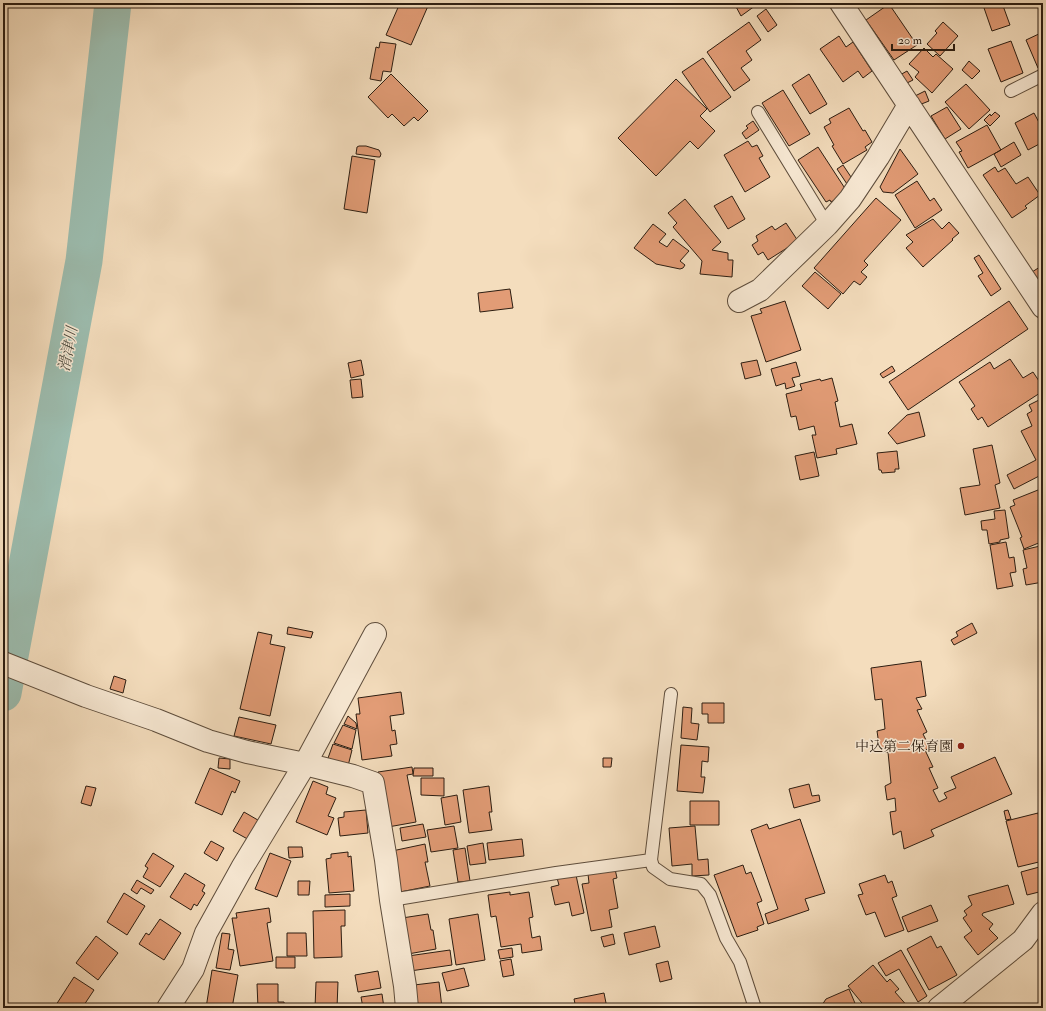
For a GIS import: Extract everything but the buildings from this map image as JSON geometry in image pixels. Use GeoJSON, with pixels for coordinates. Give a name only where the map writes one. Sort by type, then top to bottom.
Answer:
{"type":"FeatureCollection","features":[{"type":"Feature","properties":{"kind":"street"},"geometry":{"type":"LineString","coordinates":[[841,3],[1043,307]]}},
{"type":"Feature","properties":{"kind":"street"},"geometry":{"type":"LineString","coordinates":[[739,301],[760,290],[827,225],[850,199],[878,157],[909,105]]}},
{"type":"Feature","properties":{"kind":"street"},"geometry":{"type":"LineString","coordinates":[[168,1008],[193,969],[206,933],[238,874],[305,764],[375,634]]}},
{"type":"Feature","properties":{"kind":"street"},"geometry":{"type":"LineString","coordinates":[[3,663],[86,696],[156,720],[208,741],[247,752],[353,776],[373,783],[386,860],[407,1008]]}},
{"type":"Feature","properties":{"kind":"street"},"geometry":{"type":"LineString","coordinates":[[939,1008],[1023,940],[1043,913]]}},
{"type":"Feature","properties":{"kind":"lane"},"geometry":{"type":"LineString","coordinates":[[1011,91],[1043,75]]}},
{"type":"Feature","properties":{"kind":"lane"},"geometry":{"type":"LineString","coordinates":[[758,112],[827,225]]}},
{"type":"Feature","properties":{"kind":"lane"},"geometry":{"type":"LineString","coordinates":[[671,694],[651,860],[653,867],[670,879],[701,884],[710,895],[726,938],[740,962],[755,1008]]}},
{"type":"Feature","properties":{"kind":"lane"},"geometry":{"type":"LineString","coordinates":[[391,900],[556,873],[651,860]]}},
{"type":"Feature","properties":{"kind":"waterway","name":"滑津川"},"geometry":{"type":"LineString","coordinates":[[3,693],[84,261],[113,3]]}},
{"type":"Feature","properties":{"kind":"place","name":"中込第二保育園"},"geometry":{"type":"Point","coordinates":[961,746]}}]}
